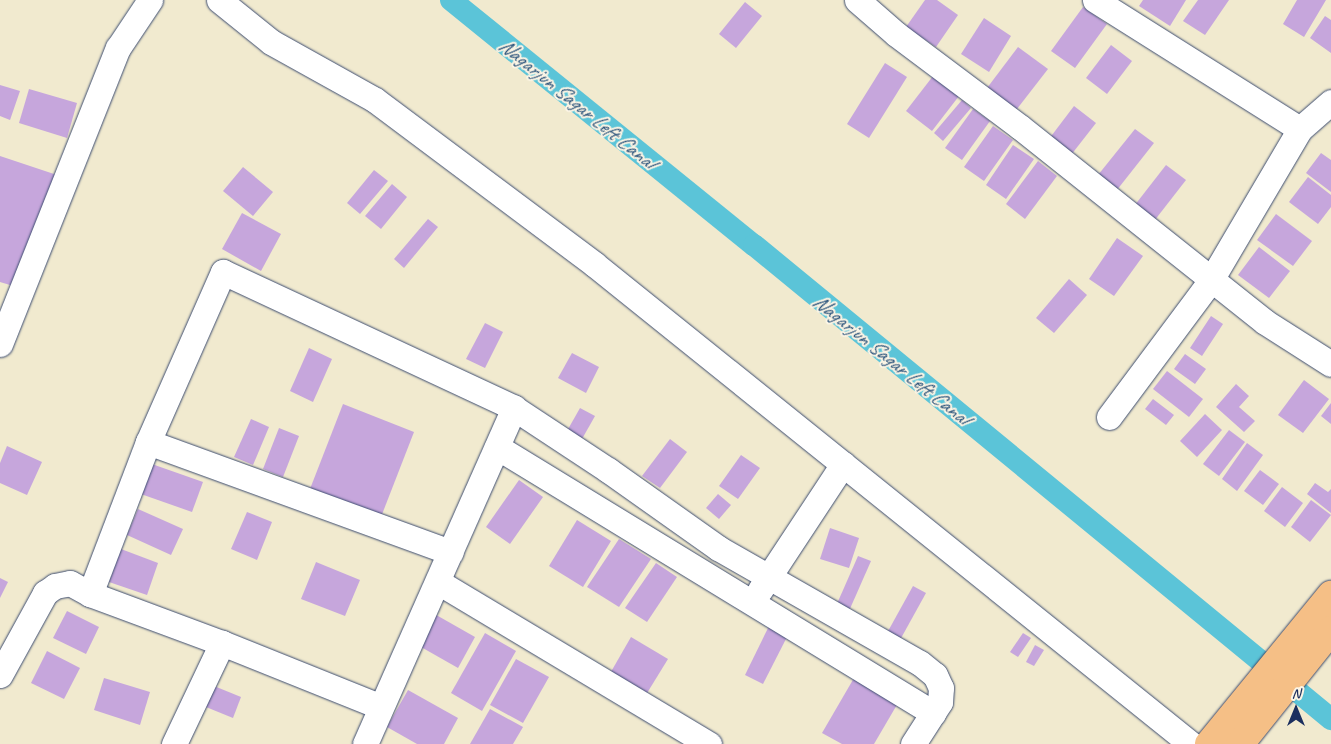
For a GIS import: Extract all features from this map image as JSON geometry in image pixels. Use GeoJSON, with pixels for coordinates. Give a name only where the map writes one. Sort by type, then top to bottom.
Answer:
{"type":"FeatureCollection","features":[{"type":"Feature","properties":{"kind":"main road"},"geometry":{"type":"LineString","coordinates":[[1209,744],[1237,735],[1327,611]]}},
{"type":"Feature","properties":{"kind":"street"},"geometry":{"type":"LineString","coordinates":[[0,344],[118,48],[150,0]]}},
{"type":"Feature","properties":{"kind":"street"},"geometry":{"type":"LineString","coordinates":[[219,0],[272,42],[391,111],[594,264],[1191,744]]}},
{"type":"Feature","properties":{"kind":"street"},"geometry":{"type":"LineString","coordinates":[[857,0],[896,34],[1020,127],[1265,322],[1329,357]]}},
{"type":"Feature","properties":{"kind":"street"},"geometry":{"type":"LineString","coordinates":[[1095,0],[1300,129]]}},
{"type":"Feature","properties":{"kind":"street"},"geometry":{"type":"LineString","coordinates":[[1109,417],[1211,280],[1300,129],[1331,102]]}},
{"type":"Feature","properties":{"kind":"street"},"geometry":{"type":"LineString","coordinates":[[90,594],[148,442],[223,272],[514,408],[608,470],[718,548],[920,663],[935,675],[941,688],[940,702],[913,744]]}},
{"type":"Feature","properties":{"kind":"street"},"geometry":{"type":"LineString","coordinates":[[365,744],[514,408]]}},
{"type":"Feature","properties":{"kind":"street"},"geometry":{"type":"LineString","coordinates":[[148,442],[450,552]]}},
{"type":"Feature","properties":{"kind":"street"},"geometry":{"type":"LineString","coordinates":[[497,447],[933,714]]}},
{"type":"Feature","properties":{"kind":"street"},"geometry":{"type":"LineString","coordinates":[[752,603],[843,464]]}},
{"type":"Feature","properties":{"kind":"street"},"geometry":{"type":"LineString","coordinates":[[438,582],[709,744]]}},
{"type":"Feature","properties":{"kind":"street"},"geometry":{"type":"LineString","coordinates":[[0,675],[45,593],[55,586],[70,583],[90,594],[222,643],[381,707]]}},
{"type":"Feature","properties":{"kind":"street"},"geometry":{"type":"LineString","coordinates":[[174,744],[222,643]]}},
{"type":"Feature","properties":{"kind":"building"},"geometry":{"type":"Polygon","coordinates":[[[925,0],[937,0],[958,15],[936,47],[906,27],[925,0]]]}},
{"type":"Feature","properties":{"kind":"building"},"geometry":{"type":"Polygon","coordinates":[[[1143,0],[1186,0],[1170,26],[1139,6],[1143,0]]]}},
{"type":"Feature","properties":{"kind":"building"},"geometry":{"type":"Polygon","coordinates":[[[1198,0],[1229,0],[1205,35],[1183,21],[1198,0]]]}},
{"type":"Feature","properties":{"kind":"building"},"geometry":{"type":"Polygon","coordinates":[[[1297,0],[1326,0],[1304,37],[1283,24],[1297,0]]]}},
{"type":"Feature","properties":{"kind":"building"},"geometry":{"type":"Polygon","coordinates":[[[745,2],[762,16],[736,48],[719,34],[745,2]]]}},
{"type":"Feature","properties":{"kind":"building"},"geometry":{"type":"Polygon","coordinates":[[[1083,7],[1107,24],[1075,68],[1051,51],[1083,7]]]}},
{"type":"Feature","properties":{"kind":"building"},"geometry":{"type":"Polygon","coordinates":[[[1325,16],[1331,20],[1331,53],[1310,38],[1325,16]]]}},
{"type":"Feature","properties":{"kind":"building"},"geometry":{"type":"Polygon","coordinates":[[[984,18],[1011,36],[989,72],[961,54],[984,18]]]}},
{"type":"Feature","properties":{"kind":"building"},"geometry":{"type":"Polygon","coordinates":[[[1111,45],[1132,61],[1107,94],[1086,78],[1111,45]]]}},
{"type":"Feature","properties":{"kind":"building"},"geometry":{"type":"Polygon","coordinates":[[[1018,47],[1048,69],[1013,114],[984,92],[1018,47]]]}},
{"type":"Feature","properties":{"kind":"building"},"geometry":{"type":"Polygon","coordinates":[[[885,63],[907,77],[869,138],[847,124],[885,63]]]}},
{"type":"Feature","properties":{"kind":"building"},"geometry":{"type":"Polygon","coordinates":[[[933,76],[959,96],[932,131],[906,111],[933,76]]]}},
{"type":"Feature","properties":{"kind":"building"},"geometry":{"type":"Polygon","coordinates":[[[0,85],[20,91],[10,120],[0,116],[0,85]]]}},
{"type":"Feature","properties":{"kind":"building"},"geometry":{"type":"Polygon","coordinates":[[[29,89],[77,103],[67,138],[19,123],[29,89]]]}},
{"type":"Feature","properties":{"kind":"building"},"geometry":{"type":"Polygon","coordinates":[[[962,100],[971,108],[943,141],[934,133],[962,100]]]}},
{"type":"Feature","properties":{"kind":"building"},"geometry":{"type":"Polygon","coordinates":[[[1074,106],[1096,123],[1071,155],[1049,139],[1074,106]]]}},
{"type":"Feature","properties":{"kind":"building"},"geometry":{"type":"Polygon","coordinates":[[[973,109],[990,121],[962,160],[945,148],[973,109]]]}},
{"type":"Feature","properties":{"kind":"building"},"geometry":{"type":"Polygon","coordinates":[[[993,126],[1013,140],[984,181],[964,167],[993,126]]]}},
{"type":"Feature","properties":{"kind":"building"},"geometry":{"type":"Polygon","coordinates":[[[1135,129],[1154,143],[1113,195],[1094,180],[1135,129]]]}},
{"type":"Feature","properties":{"kind":"building"},"geometry":{"type":"Polygon","coordinates":[[[1013,145],[1034,159],[1006,199],[986,185],[1013,145]]]}},
{"type":"Feature","properties":{"kind":"building"},"geometry":{"type":"Polygon","coordinates":[[[1321,153],[1331,160],[1331,192],[1306,173],[1321,153]]]}},
{"type":"Feature","properties":{"kind":"building"},"geometry":{"type":"Polygon","coordinates":[[[0,156],[57,175],[20,288],[0,282],[0,156]]]}},
{"type":"Feature","properties":{"kind":"building"},"geometry":{"type":"Polygon","coordinates":[[[1038,161],[1057,176],[1025,219],[1006,204],[1038,161]]]}},
{"type":"Feature","properties":{"kind":"building"},"geometry":{"type":"Polygon","coordinates":[[[1166,165],[1186,180],[1151,225],[1131,210],[1166,165]]]}},
{"type":"Feature","properties":{"kind":"building"},"geometry":{"type":"Polygon","coordinates":[[[243,167],[273,192],[253,216],[223,191],[243,167]]]}},
{"type":"Feature","properties":{"kind":"building"},"geometry":{"type":"Polygon","coordinates":[[[374,170],[388,181],[360,214],[347,203],[374,170]]]}},
{"type":"Feature","properties":{"kind":"building"},"geometry":{"type":"Polygon","coordinates":[[[1308,177],[1331,195],[1331,207],[1318,224],[1289,202],[1308,177]]]}},
{"type":"Feature","properties":{"kind":"building"},"geometry":{"type":"Polygon","coordinates":[[[392,184],[407,197],[381,229],[365,216],[392,184]]]}},
{"type":"Feature","properties":{"kind":"building"},"geometry":{"type":"Polygon","coordinates":[[[242,213],[281,234],[261,271],[222,249],[242,213]]]}},
{"type":"Feature","properties":{"kind":"building"},"geometry":{"type":"Polygon","coordinates":[[[1276,214],[1312,241],[1293,266],[1257,240],[1276,214]]]}},
{"type":"Feature","properties":{"kind":"building"},"geometry":{"type":"Polygon","coordinates":[[[428,219],[438,227],[404,268],[394,259],[428,219]]]}},
{"type":"Feature","properties":{"kind":"building"},"geometry":{"type":"Polygon","coordinates":[[[1117,238],[1143,256],[1114,296],[1089,279],[1117,238]]]}},
{"type":"Feature","properties":{"kind":"building"},"geometry":{"type":"Polygon","coordinates":[[[1259,247],[1290,271],[1269,298],[1238,275],[1259,247]]]}},
{"type":"Feature","properties":{"kind":"building"},"geometry":{"type":"Polygon","coordinates":[[[1069,279],[1087,295],[1054,333],[1036,318],[1069,279]]]}},
{"type":"Feature","properties":{"kind":"building"},"geometry":{"type":"Polygon","coordinates":[[[1211,316],[1223,324],[1202,356],[1190,348],[1211,316]]]}},
{"type":"Feature","properties":{"kind":"building"},"geometry":{"type":"Polygon","coordinates":[[[485,323],[503,332],[485,368],[466,359],[485,323]]]}},
{"type":"Feature","properties":{"kind":"building"},"geometry":{"type":"Polygon","coordinates":[[[309,348],[332,359],[313,402],[290,391],[309,348]]]}},
{"type":"Feature","properties":{"kind":"building"},"geometry":{"type":"Polygon","coordinates":[[[572,353],[599,367],[586,393],[558,378],[572,353]]]}},
{"type":"Feature","properties":{"kind":"building"},"geometry":{"type":"Polygon","coordinates":[[[1185,354],[1206,369],[1195,384],[1174,369],[1185,354]]]}},
{"type":"Feature","properties":{"kind":"building"},"geometry":{"type":"Polygon","coordinates":[[[1167,371],[1203,399],[1189,417],[1153,389],[1167,371]]]}},
{"type":"Feature","properties":{"kind":"building"},"geometry":{"type":"Polygon","coordinates":[[[1304,380],[1329,399],[1303,433],[1278,415],[1304,380]]]}},
{"type":"Feature","properties":{"kind":"building"},"geometry":{"type":"Polygon","coordinates":[[[1236,384],[1249,396],[1239,407],[1255,421],[1244,432],[1216,407],[1236,384]]]}},
{"type":"Feature","properties":{"kind":"building"},"geometry":{"type":"Polygon","coordinates":[[[1153,399],[1174,415],[1166,425],[1145,409],[1153,399]]]}},
{"type":"Feature","properties":{"kind":"building"},"geometry":{"type":"Polygon","coordinates":[[[1331,403],[1331,424],[1321,416],[1331,403]]]}},
{"type":"Feature","properties":{"kind":"building"},"geometry":{"type":"Polygon","coordinates":[[[343,404],[414,432],[381,517],[310,489],[343,404]]]}},
{"type":"Feature","properties":{"kind":"building"},"geometry":{"type":"Polygon","coordinates":[[[580,408],[595,416],[582,439],[567,431],[580,408]]]}},
{"type":"Feature","properties":{"kind":"building"},"geometry":{"type":"Polygon","coordinates":[[[1205,414],[1222,430],[1197,457],[1180,441],[1205,414]]]}},
{"type":"Feature","properties":{"kind":"building"},"geometry":{"type":"Polygon","coordinates":[[[251,419],[269,427],[253,465],[234,457],[251,419]]]}},
{"type":"Feature","properties":{"kind":"building"},"geometry":{"type":"Polygon","coordinates":[[[279,428],[299,436],[283,477],[263,469],[279,428]]]}},
{"type":"Feature","properties":{"kind":"building"},"geometry":{"type":"Polygon","coordinates":[[[1229,430],[1245,442],[1219,476],[1203,464],[1229,430]]]}},
{"type":"Feature","properties":{"kind":"building"},"geometry":{"type":"Polygon","coordinates":[[[670,439],[687,452],[660,488],[642,476],[670,439]]]}},
{"type":"Feature","properties":{"kind":"building"},"geometry":{"type":"Polygon","coordinates":[[[1247,443],[1263,455],[1237,491],[1222,479],[1247,443]]]}},
{"type":"Feature","properties":{"kind":"building"},"geometry":{"type":"Polygon","coordinates":[[[7,446],[42,462],[27,495],[0,483],[0,463],[7,446]]]}},
{"type":"Feature","properties":{"kind":"building"},"geometry":{"type":"Polygon","coordinates":[[[741,455],[760,468],[738,499],[719,486],[741,455]]]}},
{"type":"Feature","properties":{"kind":"building"},"geometry":{"type":"Polygon","coordinates":[[[149,463],[203,482],[192,512],[138,493],[149,463]]]}},
{"type":"Feature","properties":{"kind":"building"},"geometry":{"type":"Polygon","coordinates":[[[1260,470],[1279,484],[1263,505],[1244,491],[1260,470]]]}},
{"type":"Feature","properties":{"kind":"building"},"geometry":{"type":"Polygon","coordinates":[[[519,480],[543,497],[510,544],[486,527],[519,480]]]}},
{"type":"Feature","properties":{"kind":"building"},"geometry":{"type":"Polygon","coordinates":[[[1315,483],[1328,492],[1331,489],[1331,513],[1307,494],[1315,483]]]}},
{"type":"Feature","properties":{"kind":"building"},"geometry":{"type":"Polygon","coordinates":[[[1282,487],[1303,503],[1285,527],[1264,511],[1282,487]]]}},
{"type":"Feature","properties":{"kind":"building"},"geometry":{"type":"Polygon","coordinates":[[[718,494],[731,505],[719,519],[706,508],[718,494]]]}},
{"type":"Feature","properties":{"kind":"building"},"geometry":{"type":"Polygon","coordinates":[[[1311,500],[1331,515],[1310,542],[1291,527],[1311,500]]]}},
{"type":"Feature","properties":{"kind":"building"},"geometry":{"type":"Polygon","coordinates":[[[138,509],[183,529],[171,555],[127,535],[138,509]]]}},
{"type":"Feature","properties":{"kind":"building"},"geometry":{"type":"Polygon","coordinates":[[[247,512],[272,522],[257,560],[231,549],[247,512]]]}},
{"type":"Feature","properties":{"kind":"building"},"geometry":{"type":"Polygon","coordinates":[[[577,520],[611,541],[583,587],[549,566],[577,520]]]}},
{"type":"Feature","properties":{"kind":"building"},"geometry":{"type":"Polygon","coordinates":[[[830,528],[859,538],[849,568],[820,559],[830,528]]]}},
{"type":"Feature","properties":{"kind":"building"},"geometry":{"type":"Polygon","coordinates":[[[619,539],[651,559],[619,607],[587,587],[619,539]]]}},
{"type":"Feature","properties":{"kind":"building"},"geometry":{"type":"Polygon","coordinates":[[[121,549],[158,563],[147,595],[109,582],[121,549]]]}},
{"type":"Feature","properties":{"kind":"building"},"geometry":{"type":"Polygon","coordinates":[[[858,556],[871,561],[849,611],[836,606],[858,556]]]}},
{"type":"Feature","properties":{"kind":"building"},"geometry":{"type":"Polygon","coordinates":[[[316,562],[360,580],[345,616],[301,599],[316,562]]]}},
{"type":"Feature","properties":{"kind":"building"},"geometry":{"type":"Polygon","coordinates":[[[656,563],[677,577],[647,622],[625,608],[656,563]]]}},
{"type":"Feature","properties":{"kind":"building"},"geometry":{"type":"Polygon","coordinates":[[[0,578],[8,582],[0,598],[0,578]]]}},
{"type":"Feature","properties":{"kind":"building"},"geometry":{"type":"Polygon","coordinates":[[[913,586],[926,593],[900,640],[887,633],[913,586]]]}},
{"type":"Feature","properties":{"kind":"building"},"geometry":{"type":"Polygon","coordinates":[[[67,611],[99,627],[86,654],[53,638],[67,611]]]}},
{"type":"Feature","properties":{"kind":"building"},"geometry":{"type":"Polygon","coordinates":[[[431,612],[475,637],[458,668],[414,643],[431,612]]]}},
{"type":"Feature","properties":{"kind":"building"},"geometry":{"type":"Polygon","coordinates":[[[769,626],[788,635],[763,684],[745,675],[769,626]]]}},
{"type":"Feature","properties":{"kind":"building"},"geometry":{"type":"Polygon","coordinates":[[[485,633],[516,651],[482,711],[451,693],[485,633]]]}},
{"type":"Feature","properties":{"kind":"building"},"geometry":{"type":"Polygon","coordinates":[[[1023,633],[1031,638],[1018,657],[1010,652],[1023,633]]]}},
{"type":"Feature","properties":{"kind":"building"},"geometry":{"type":"Polygon","coordinates":[[[631,637],[668,659],[644,698],[608,677],[631,637]]]}},
{"type":"Feature","properties":{"kind":"building"},"geometry":{"type":"Polygon","coordinates":[[[1035,645],[1044,650],[1034,666],[1026,662],[1035,645]]]}},
{"type":"Feature","properties":{"kind":"building"},"geometry":{"type":"Polygon","coordinates":[[[47,651],[80,668],[64,699],[31,683],[47,651]]]}},
{"type":"Feature","properties":{"kind":"building"},"geometry":{"type":"Polygon","coordinates":[[[516,659],[549,677],[523,723],[490,705],[516,659]]]}},
{"type":"Feature","properties":{"kind":"building"},"geometry":{"type":"Polygon","coordinates":[[[104,678],[150,692],[140,725],[94,710],[104,678]]]}},
{"type":"Feature","properties":{"kind":"building"},"geometry":{"type":"Polygon","coordinates":[[[854,678],[898,703],[874,744],[842,744],[822,733],[854,678]]]}},
{"type":"Feature","properties":{"kind":"building"},"geometry":{"type":"Polygon","coordinates":[[[214,686],[241,697],[233,718],[206,707],[214,686]]]}},
{"type":"Feature","properties":{"kind":"building"},"geometry":{"type":"Polygon","coordinates":[[[408,690],[458,718],[444,744],[417,744],[387,727],[408,690]]]}},
{"type":"Feature","properties":{"kind":"building"},"geometry":{"type":"Polygon","coordinates":[[[490,709],[523,727],[513,744],[470,744],[490,709]]]}},
{"type":"Feature","properties":{"kind":"waterway","name":"Nagarjun Sagar Left Canal"},"geometry":{"type":"LineString","coordinates":[[451,0],[754,245],[1331,719]]}}]}
